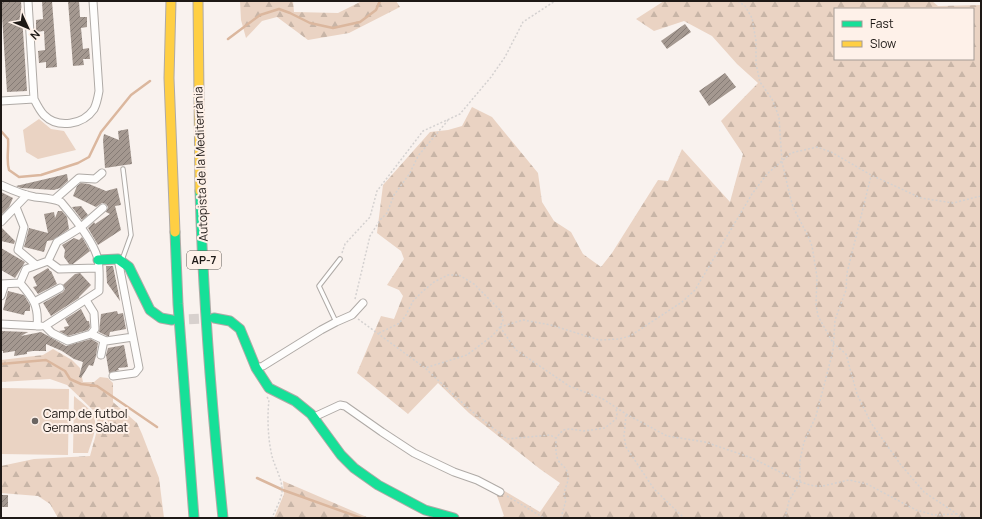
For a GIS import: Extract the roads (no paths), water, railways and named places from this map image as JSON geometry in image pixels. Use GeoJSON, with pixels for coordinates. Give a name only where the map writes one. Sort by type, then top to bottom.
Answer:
{"type":"FeatureCollection","features":[{"type":"Feature","properties":{"kind":"main road","name":"AP-7"},"geometry":{"type":"LineString","coordinates":[[170,1],[170,78],[178,296],[194,518]]}},
{"type":"Feature","properties":{"kind":"main road","name":"Autopista de la Mediterrània"},"geometry":{"type":"LineString","coordinates":[[198,1],[198,75],[205,296],[212,402],[223,518]]}},
{"type":"Feature","properties":{"kind":"main road"},"geometry":{"type":"LineString","coordinates":[[98,264],[120,260],[129,267],[150,310],[161,318],[172,320]]}},
{"type":"Feature","properties":{"kind":"main road"},"geometry":{"type":"LineString","coordinates":[[214,318],[230,321],[240,329],[256,368],[269,388],[294,401],[314,417],[344,458],[363,474],[403,499],[429,512],[454,518]]}},
{"type":"Feature","properties":{"kind":"street"},"geometry":{"type":"LineString","coordinates":[[28,1],[34,99],[44,114],[59,123],[78,122],[85,118],[97,104],[99,91],[93,1]]}},
{"type":"Feature","properties":{"kind":"street"},"geometry":{"type":"LineString","coordinates":[[1,101],[34,99]]}},
{"type":"Feature","properties":{"kind":"street"},"geometry":{"type":"LineString","coordinates":[[55,199],[79,178],[95,180],[102,173]]}},
{"type":"Feature","properties":{"kind":"street"},"geometry":{"type":"LineString","coordinates":[[1,185],[17,193],[55,199],[61,202],[94,249],[98,264],[99,291],[45,326],[1,324]]}},
{"type":"Feature","properties":{"kind":"street"},"geometry":{"type":"LineString","coordinates":[[1,222],[27,195]]}},
{"type":"Feature","properties":{"kind":"street"},"geometry":{"type":"LineString","coordinates":[[16,207],[24,227],[18,250],[36,265]]}},
{"type":"Feature","properties":{"kind":"street"},"geometry":{"type":"LineString","coordinates":[[20,283],[26,269],[48,261],[57,242],[80,228],[103,208]]}},
{"type":"Feature","properties":{"kind":"street"},"geometry":{"type":"LineString","coordinates":[[113,376],[135,373],[139,368],[120,260]]}},
{"type":"Feature","properties":{"kind":"street"},"geometry":{"type":"LineString","coordinates":[[48,261],[59,269],[98,264]]}},
{"type":"Feature","properties":{"kind":"street"},"geometry":{"type":"LineString","coordinates":[[1,296],[3,284],[20,283]]}},
{"type":"Feature","properties":{"kind":"street"},"geometry":{"type":"LineString","coordinates":[[20,283],[33,299],[38,314],[37,326]]}},
{"type":"Feature","properties":{"kind":"street"},"geometry":{"type":"LineString","coordinates":[[34,302],[60,288]]}},
{"type":"Feature","properties":{"kind":"street"},"geometry":{"type":"LineString","coordinates":[[45,326],[52,332],[68,341],[91,334],[96,329],[94,313],[86,300]]}},
{"type":"Feature","properties":{"kind":"street"},"geometry":{"type":"LineString","coordinates":[[256,368],[263,366],[336,322],[352,315],[363,303]]}},
{"type":"Feature","properties":{"kind":"street"},"geometry":{"type":"LineString","coordinates":[[91,334],[106,341],[133,337]]}},
{"type":"Feature","properties":{"kind":"street"},"geometry":{"type":"LineString","coordinates":[[102,355],[104,340]]}},
{"type":"Feature","properties":{"kind":"street"},"geometry":{"type":"LineString","coordinates":[[314,417],[340,405],[345,406],[414,453],[454,472],[477,480],[500,492]]}},
{"type":"Feature","properties":{"kind":"lane"},"geometry":{"type":"LineString","coordinates":[[120,260],[131,235],[123,170]]}},
{"type":"Feature","properties":{"kind":"lane"},"geometry":{"type":"LineString","coordinates":[[336,322],[319,286],[340,259]]}},
{"type":"Feature","properties":{"kind":"waterway"},"geometry":{"type":"LineString","coordinates":[[228,39],[260,15],[279,9],[310,23],[333,28],[360,22],[376,10],[380,1]]}},
{"type":"Feature","properties":{"kind":"waterway"},"geometry":{"type":"LineString","coordinates":[[1,131],[8,139],[9,170],[19,177],[41,175],[78,163],[89,157],[101,132],[131,95],[150,81]]}},
{"type":"Feature","properties":{"kind":"waterway"},"geometry":{"type":"LineString","coordinates":[[1,364],[46,360],[65,371],[70,379],[81,384],[97,386],[157,427]]}},
{"type":"Feature","properties":{"kind":"waterway"},"geometry":{"type":"LineString","coordinates":[[257,478],[283,490],[361,518]]}},
{"type":"Feature","properties":{"kind":"tunnel"},"geometry":{"type":"LineString","coordinates":[[174,320],[213,318]]}},
{"type":"Feature","properties":{"kind":"place","name":"Camp de futbol Germans Sàbat"},"geometry":{"type":"Point","coordinates":[35,421]}}]}
